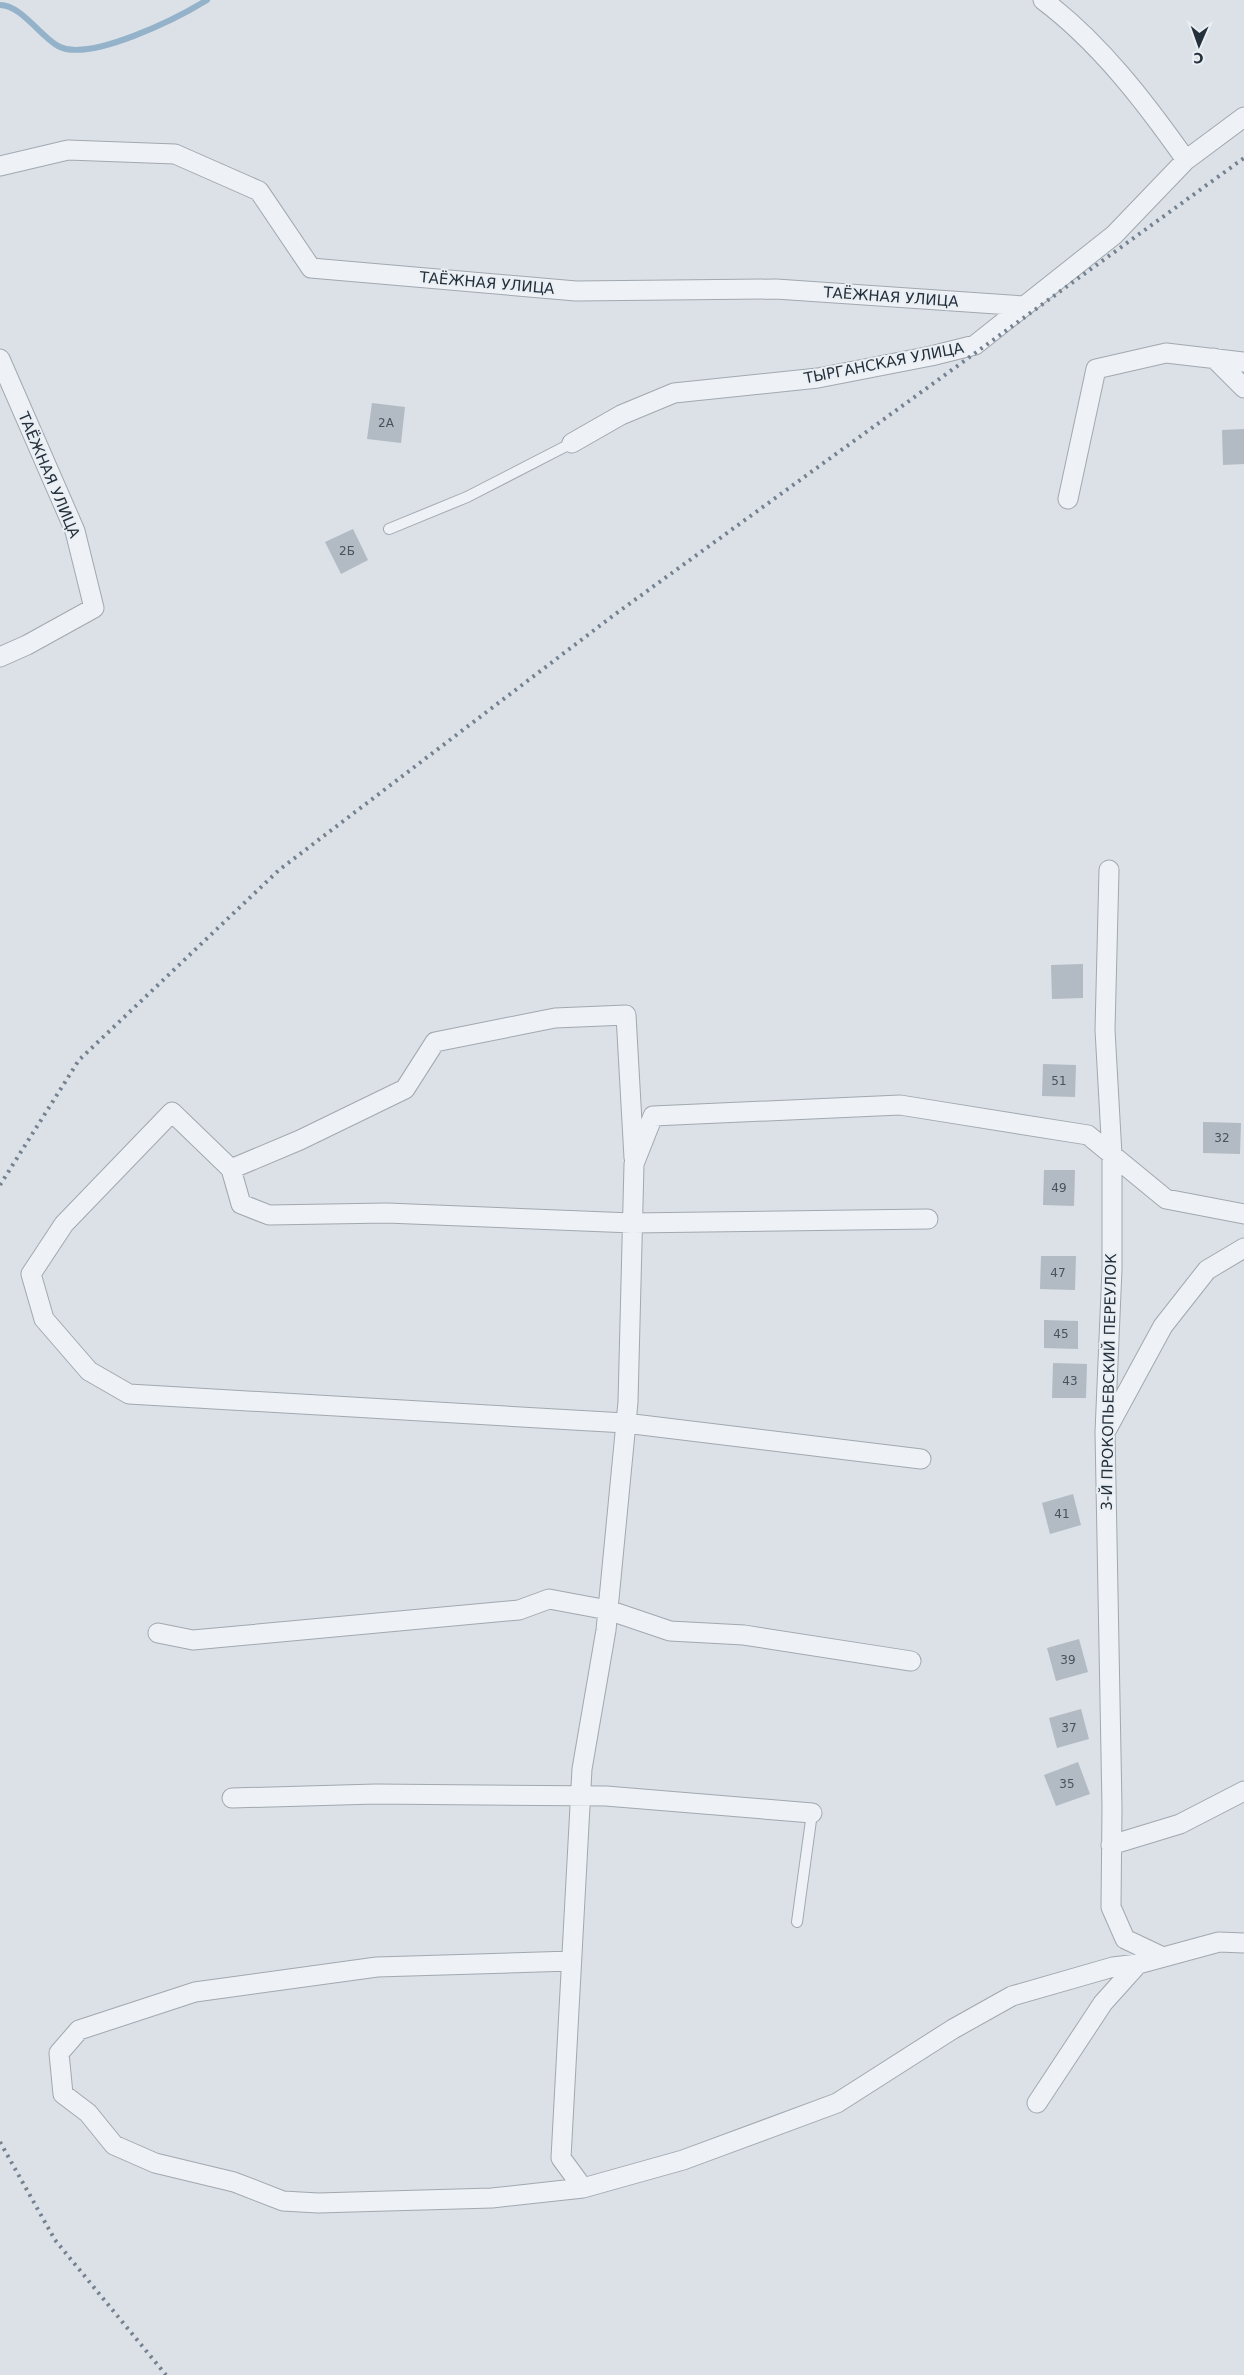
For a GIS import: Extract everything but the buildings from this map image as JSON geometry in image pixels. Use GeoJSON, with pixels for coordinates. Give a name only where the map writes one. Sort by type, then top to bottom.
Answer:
{"type":"FeatureCollection","features":[{"type":"Feature","properties":{"kind":"street"},"geometry":{"type":"LineString","coordinates":[[1043,0],[1071,21],[1150,109],[1186,160]]}},
{"type":"Feature","properties":{"kind":"street","name":"ТЫРГАНСКАЯ УЛИЦА"},"geometry":{"type":"LineString","coordinates":[[572,443],[621,415],[674,393],[818,378],[931,356],[975,345],[1114,235],[1186,160],[1244,118]]}},
{"type":"Feature","properties":{"kind":"street","name":"ТАЁЖНАЯ УЛИЦА"},"geometry":{"type":"LineString","coordinates":[[0,166],[68,150],[175,154],[260,192],[311,268],[576,291],[776,290],[1024,306]]}},
{"type":"Feature","properties":{"kind":"street"},"geometry":{"type":"LineString","coordinates":[[1068,499],[1096,369],[1166,353],[1244,362]]}},
{"type":"Feature","properties":{"kind":"street"},"geometry":{"type":"LineString","coordinates":[[1214,358],[1244,388]]}},
{"type":"Feature","properties":{"kind":"street","name":"ТАЁЖНАЯ УЛИЦА"},"geometry":{"type":"LineString","coordinates":[[0,359],[75,531],[94,608],[28,646],[0,657]]}},
{"type":"Feature","properties":{"kind":"street","name":"3-Й ПРОКОПЬЕВСКИЙ ПЕРЕУЛОК"},"geometry":{"type":"LineString","coordinates":[[1108,870],[1104,1030],[1112,1155],[1112,1269],[1105,1432],[1111,1907],[1125,1939],[1163,1957]]}},
{"type":"Feature","properties":{"kind":"street"},"geometry":{"type":"LineString","coordinates":[[231,1169],[300,1140],[405,1089],[435,1042],[555,1018],[626,1015],[634,1164],[626,1423],[608,1610],[582,1769],[561,2158],[583,2188]]}},
{"type":"Feature","properties":{"kind":"street"},"geometry":{"type":"LineString","coordinates":[[634,1164],[653,1116],[900,1105],[1088,1135],[1166,1199],[1244,1214]]}},
{"type":"Feature","properties":{"kind":"street"},"geometry":{"type":"LineString","coordinates":[[921,1459],[626,1423],[129,1394],[89,1371],[44,1319],[31,1274],[64,1224],[172,1112],[231,1169],[241,1204],[269,1215],[387,1213],[632,1223],[928,1219]]}},
{"type":"Feature","properties":{"kind":"street"},"geometry":{"type":"LineString","coordinates":[[1105,1432],[1163,1326],[1207,1270],[1244,1248]]}},
{"type":"Feature","properties":{"kind":"street"},"geometry":{"type":"LineString","coordinates":[[158,1633],[194,1640],[519,1610],[549,1599],[608,1610],[670,1631],[744,1634],[911,1661]]}},
{"type":"Feature","properties":{"kind":"street"},"geometry":{"type":"LineString","coordinates":[[1111,1845],[1180,1824],[1244,1791]]}},
{"type":"Feature","properties":{"kind":"street"},"geometry":{"type":"LineString","coordinates":[[232,1798],[376,1794],[580,1798],[606,1796],[812,1813]]}},
{"type":"Feature","properties":{"kind":"street"},"geometry":{"type":"LineString","coordinates":[[571,1961],[376,1967],[195,1992],[79,2030],[58,2053],[62,2094],[88,2113],[114,2144],[154,2163],[234,2182],[282,2201],[318,2202],[492,2198],[583,2188],[682,2160],[836,2103],[953,2029],[1012,1996],[1113,1967],[1138,1964],[1219,1942],[1244,1943]]}},
{"type":"Feature","properties":{"kind":"street"},"geometry":{"type":"LineString","coordinates":[[1037,2103],[1103,2003],[1138,1964]]}},
{"type":"Feature","properties":{"kind":"lane"},"geometry":{"type":"LineString","coordinates":[[389,529],[467,497],[572,443]]}},
{"type":"Feature","properties":{"kind":"lane"},"geometry":{"type":"LineString","coordinates":[[796,1922],[812,1813]]}},
{"type":"Feature","properties":{"kind":"waterway"},"geometry":{"type":"LineString","coordinates":[[0,5],[16,10],[51,42],[72,50],[90,49],[133,36],[176,17],[207,0]]}},
{"type":"Feature","properties":{"kind":"railway"},"geometry":{"type":"LineString","coordinates":[[0,1185],[79,1060],[279,870],[614,615],[1244,158]]}},
{"type":"Feature","properties":{"kind":"railway"},"geometry":{"type":"LineString","coordinates":[[0,2142],[55,2240],[166,2375]]}}]}
